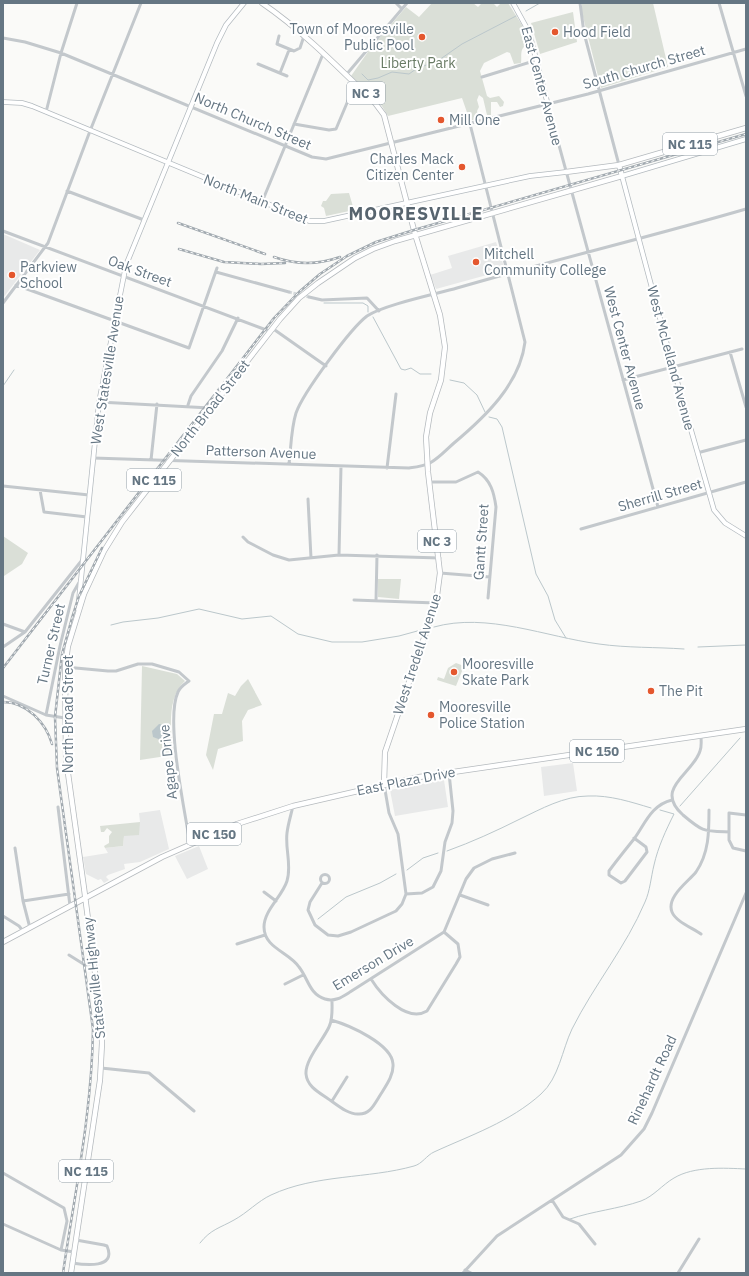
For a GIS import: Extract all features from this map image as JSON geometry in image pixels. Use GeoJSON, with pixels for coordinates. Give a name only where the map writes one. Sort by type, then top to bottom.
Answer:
{"type":"FeatureCollection","features":[{"type":"Feature","properties":{"kind":"main road","name":"NC 3"},"geometry":{"type":"LineString","coordinates":[[262,3],[287,21],[304,36],[380,108],[386,120],[406,202]]}},
{"type":"Feature","properties":{"kind":"main road","name":"NC 115"},"geometry":{"type":"LineString","coordinates":[[566,172],[618,165],[746,128]]}},
{"type":"Feature","properties":{"kind":"main road","name":"West McLelland Avenue"},"geometry":{"type":"LineString","coordinates":[[618,165],[622,176]]}},
{"type":"Feature","properties":{"kind":"main road","name":"NC 115"},"geometry":{"type":"LineString","coordinates":[[571,190],[622,176]]}},
{"type":"Feature","properties":{"kind":"main road","name":"North Broad Street"},"geometry":{"type":"LineString","coordinates":[[85,898],[69,792],[66,758],[66,667],[68,646],[78,610],[102,556],[116,531],[271,329],[299,298],[355,258],[373,249],[415,234],[571,190]]}},
{"type":"Feature","properties":{"kind":"main road","name":"West Iredell Avenue"},"geometry":{"type":"LineString","coordinates":[[384,784],[385,752],[436,603],[440,573],[440,558],[427,464],[427,425],[441,380],[445,347],[440,315],[406,202]]}},
{"type":"Feature","properties":{"kind":"main road","name":"East Plaza Drive"},"geometry":{"type":"LineString","coordinates":[[85,898],[158,859],[190,844],[237,824],[293,806],[384,784],[746,729]]}},
{"type":"Feature","properties":{"kind":"main road","name":"NC 150"},"geometry":{"type":"LineString","coordinates":[[3,942],[85,898]]}},
{"type":"Feature","properties":{"kind":"main road","name":"Statesville Highway"},"geometry":{"type":"LineString","coordinates":[[71,1273],[101,1068],[101,1019],[85,898]]}},
{"type":"Feature","properties":{"kind":"street"},"geometry":{"type":"LineString","coordinates":[[46,112],[61,53],[77,3]]}},
{"type":"Feature","properties":{"kind":"street"},"geometry":{"type":"LineString","coordinates":[[3,302],[46,247],[141,3]]}},
{"type":"Feature","properties":{"kind":"street","name":"West Statesville Avenue"},"geometry":{"type":"LineString","coordinates":[[78,610],[99,402],[128,257],[222,32],[244,3]]}},
{"type":"Feature","properties":{"kind":"street"},"geometry":{"type":"LineString","coordinates":[[396,3],[402,9]]}},
{"type":"Feature","properties":{"kind":"street"},"geometry":{"type":"LineString","coordinates":[[346,76],[407,3]]}},
{"type":"Feature","properties":{"kind":"street","name":"East Center Avenue"},"geometry":{"type":"LineString","coordinates":[[513,3],[529,32],[566,172]]}},
{"type":"Feature","properties":{"kind":"street"},"geometry":{"type":"LineString","coordinates":[[580,3],[581,21],[618,165]]}},
{"type":"Feature","properties":{"kind":"street"},"geometry":{"type":"LineString","coordinates":[[719,3],[746,96]]}},
{"type":"Feature","properties":{"kind":"street"},"geometry":{"type":"LineString","coordinates":[[279,36],[277,44],[289,50],[297,51],[304,36]]}},
{"type":"Feature","properties":{"kind":"street","name":"North Church Street"},"geometry":{"type":"LineString","coordinates":[[3,38],[25,42],[61,53],[314,158],[326,159],[548,105]]}},
{"type":"Feature","properties":{"kind":"street","name":"South Church Street"},"geometry":{"type":"LineString","coordinates":[[548,105],[746,49]]}},
{"type":"Feature","properties":{"kind":"street"},"geometry":{"type":"LineString","coordinates":[[280,73],[289,50]]}},
{"type":"Feature","properties":{"kind":"street"},"geometry":{"type":"LineString","coordinates":[[262,202],[323,54]]}},
{"type":"Feature","properties":{"kind":"street"},"geometry":{"type":"LineString","coordinates":[[482,77],[537,60]]}},
{"type":"Feature","properties":{"kind":"street"},"geometry":{"type":"LineString","coordinates":[[258,64],[288,76]]}},
{"type":"Feature","properties":{"kind":"street"},"geometry":{"type":"LineString","coordinates":[[294,124],[330,130],[336,128],[355,84]]}},
{"type":"Feature","properties":{"kind":"street","name":"North Main Street"},"geometry":{"type":"LineString","coordinates":[[3,102],[22,103],[46,112],[302,219],[317,222],[530,176],[566,172]]}},
{"type":"Feature","properties":{"kind":"street"},"geometry":{"type":"LineString","coordinates":[[427,464],[432,462],[491,410],[505,391],[522,358],[526,342],[470,124]]}},
{"type":"Feature","properties":{"kind":"street"},"geometry":{"type":"LineString","coordinates":[[622,176],[746,139]]}},
{"type":"Feature","properties":{"kind":"street","name":"West Center Avenue"},"geometry":{"type":"LineString","coordinates":[[566,172],[658,507]]}},
{"type":"Feature","properties":{"kind":"street","name":"West McLelland Avenue"},"geometry":{"type":"LineString","coordinates":[[622,176],[708,493],[718,517],[724,523],[746,536]]}},
{"type":"Feature","properties":{"kind":"street"},"geometry":{"type":"LineString","coordinates":[[67,191],[144,220]]}},
{"type":"Feature","properties":{"kind":"street"},"geometry":{"type":"LineString","coordinates":[[289,464],[298,409],[306,393],[359,324],[368,315],[434,294],[746,209]]}},
{"type":"Feature","properties":{"kind":"street","name":"Oak Street"},"geometry":{"type":"LineString","coordinates":[[3,230],[123,277],[271,329],[326,366]]}},
{"type":"Feature","properties":{"kind":"street"},"geometry":{"type":"LineString","coordinates":[[16,285],[189,348],[216,270],[289,292]]}},
{"type":"Feature","properties":{"kind":"street"},"geometry":{"type":"LineString","coordinates":[[309,297],[322,300],[367,298],[376,305],[379,311]]}},
{"type":"Feature","properties":{"kind":"street"},"geometry":{"type":"LineString","coordinates":[[188,405],[196,389],[222,351],[238,318]]}},
{"type":"Feature","properties":{"kind":"street"},"geometry":{"type":"LineString","coordinates":[[623,380],[742,349]]}},
{"type":"Feature","properties":{"kind":"street"},"geometry":{"type":"LineString","coordinates":[[730,352],[746,407]]}},
{"type":"Feature","properties":{"kind":"street"},"geometry":{"type":"LineString","coordinates":[[387,468],[396,394]]}},
{"type":"Feature","properties":{"kind":"street"},"geometry":{"type":"LineString","coordinates":[[99,402],[188,405],[210,408]]}},
{"type":"Feature","properties":{"kind":"street"},"geometry":{"type":"LineString","coordinates":[[151,460],[157,404]]}},
{"type":"Feature","properties":{"kind":"street"},"geometry":{"type":"LineString","coordinates":[[697,453],[746,440]]}},
{"type":"Feature","properties":{"kind":"street","name":"Patterson Avenue"},"geometry":{"type":"LineString","coordinates":[[93,458],[387,468],[409,468],[427,464]]}},
{"type":"Feature","properties":{"kind":"street"},"geometry":{"type":"LineString","coordinates":[[339,555],[341,466]]}},
{"type":"Feature","properties":{"kind":"street","name":"Gantt Street"},"geometry":{"type":"LineString","coordinates":[[429,482],[456,482],[478,472],[489,483],[494,494],[496,507],[488,598]]}},
{"type":"Feature","properties":{"kind":"street","name":"Sherrill Street"},"geometry":{"type":"LineString","coordinates":[[581,529],[746,482]]}},
{"type":"Feature","properties":{"kind":"street"},"geometry":{"type":"LineString","coordinates":[[3,486],[90,495]]}},
{"type":"Feature","properties":{"kind":"street"},"geometry":{"type":"LineString","coordinates":[[40,490],[44,512],[87,518]]}},
{"type":"Feature","properties":{"kind":"street"},"geometry":{"type":"LineString","coordinates":[[308,499],[311,558]]}},
{"type":"Feature","properties":{"kind":"street"},"geometry":{"type":"LineString","coordinates":[[244,537],[248,542],[281,558],[297,560],[339,555],[440,558]]}},
{"type":"Feature","properties":{"kind":"street"},"geometry":{"type":"LineString","coordinates":[[376,601],[377,556]]}},
{"type":"Feature","properties":{"kind":"street"},"geometry":{"type":"LineString","coordinates":[[3,647],[25,632],[83,559]]}},
{"type":"Feature","properties":{"kind":"street"},"geometry":{"type":"LineString","coordinates":[[440,573],[490,577]]}},
{"type":"Feature","properties":{"kind":"street","name":"Turner Street"},"geometry":{"type":"LineString","coordinates":[[46,715],[60,646],[73,593],[81,579]]}},
{"type":"Feature","properties":{"kind":"street"},"geometry":{"type":"LineString","coordinates":[[354,600],[436,603]]}},
{"type":"Feature","properties":{"kind":"street"},"geometry":{"type":"LineString","coordinates":[[3,624],[25,632]]}},
{"type":"Feature","properties":{"kind":"street","name":"Agape Drive"},"geometry":{"type":"LineString","coordinates":[[66,667],[108,671],[145,663],[179,672],[189,681],[180,688],[176,699],[174,732],[190,844]]}},
{"type":"Feature","properties":{"kind":"street"},"geometry":{"type":"LineString","coordinates":[[3,696],[46,715],[65,718]]}},
{"type":"Feature","properties":{"kind":"street"},"geometry":{"type":"LineString","coordinates":[[701,736],[701,745],[698,755],[674,788],[672,800],[677,809],[698,827],[709,831],[729,832]]}},
{"type":"Feature","properties":{"kind":"street"},"geometry":{"type":"LineString","coordinates":[[322,883],[310,902],[308,910],[315,925],[328,935],[338,936],[351,932],[391,914],[402,904],[406,894],[422,893],[433,887],[440,875],[445,842],[452,823],[453,811],[449,773]]}},
{"type":"Feature","properties":{"kind":"street","name":"West Iredell Avenue"},"geometry":{"type":"LineString","coordinates":[[384,784],[389,813],[398,834],[406,894]]}},
{"type":"Feature","properties":{"kind":"street"},"geometry":{"type":"LineString","coordinates":[[634,838],[646,848],[647,852],[625,881],[621,883],[609,875],[609,871],[654,810],[672,800]]}},
{"type":"Feature","properties":{"kind":"street"},"geometry":{"type":"LineString","coordinates":[[237,944],[265,934],[265,922],[283,891],[289,874],[287,834],[293,806]]}},
{"type":"Feature","properties":{"kind":"street"},"geometry":{"type":"LineString","coordinates":[[58,807],[70,906]]}},
{"type":"Feature","properties":{"kind":"street"},"geometry":{"type":"LineString","coordinates":[[701,934],[675,917],[671,910],[671,902],[701,862],[707,848],[709,810]]}},
{"type":"Feature","properties":{"kind":"street"},"geometry":{"type":"LineString","coordinates":[[746,815],[729,813],[729,840],[733,848],[746,850]]}},
{"type":"Feature","properties":{"kind":"street"},"geometry":{"type":"LineString","coordinates":[[15,848],[23,901],[30,928]]}},
{"type":"Feature","properties":{"kind":"street"},"geometry":{"type":"LineString","coordinates":[[371,979],[384,997],[405,1010],[418,1014],[427,1011],[460,957],[458,944],[444,932],[466,879],[474,868],[492,860],[516,853]]}},
{"type":"Feature","properties":{"kind":"street"},"geometry":{"type":"LineString","coordinates":[[264,892],[276,901]]}},
{"type":"Feature","properties":{"kind":"street","name":"Rinehardt Road"},"geometry":{"type":"LineString","coordinates":[[464,1271],[498,1236],[622,1155],[644,1129],[746,893]]}},
{"type":"Feature","properties":{"kind":"street"},"geometry":{"type":"LineString","coordinates":[[23,901],[69,894]]}},
{"type":"Feature","properties":{"kind":"street"},"geometry":{"type":"LineString","coordinates":[[460,895],[488,905]]}},
{"type":"Feature","properties":{"kind":"street"},"geometry":{"type":"LineString","coordinates":[[3,916],[19,926],[23,931]]}},
{"type":"Feature","properties":{"kind":"street","name":"Emerson Drive"},"geometry":{"type":"LineString","coordinates":[[265,934],[274,946],[294,961],[315,993],[326,999],[338,1000],[444,932]]}},
{"type":"Feature","properties":{"kind":"street"},"geometry":{"type":"LineString","coordinates":[[69,955],[85,965],[94,964]]}},
{"type":"Feature","properties":{"kind":"street"},"geometry":{"type":"LineString","coordinates":[[285,984],[303,974]]}},
{"type":"Feature","properties":{"kind":"street"},"geometry":{"type":"LineString","coordinates":[[332,1000],[332,1020],[309,1061],[306,1074],[310,1085],[332,1101],[349,1112],[360,1114],[365,1113],[373,1108],[391,1077],[393,1065],[389,1053],[384,1048],[349,1025],[332,1020]]}},
{"type":"Feature","properties":{"kind":"street"},"geometry":{"type":"LineString","coordinates":[[101,1068],[149,1073],[194,1111]]}},
{"type":"Feature","properties":{"kind":"street"},"geometry":{"type":"LineString","coordinates":[[332,1101],[347,1077]]}},
{"type":"Feature","properties":{"kind":"street"},"geometry":{"type":"LineString","coordinates":[[3,1173],[64,1208],[67,1221],[61,1250]]}},
{"type":"Feature","properties":{"kind":"street"},"geometry":{"type":"LineString","coordinates":[[552,1200],[563,1217],[579,1224],[595,1244]]}},
{"type":"Feature","properties":{"kind":"street"},"geometry":{"type":"LineString","coordinates":[[3,1224],[61,1250],[74,1252]]}},
{"type":"Feature","properties":{"kind":"street"},"geometry":{"type":"LineString","coordinates":[[678,1273],[699,1239]]}},
{"type":"Feature","properties":{"kind":"street"},"geometry":{"type":"LineString","coordinates":[[72,1263],[101,1264],[107,1259],[108,1254],[107,1246],[76,1240]]}},
{"type":"Feature","properties":{"kind":"street"},"geometry":{"type":"LineString","coordinates":[[464,1271],[471,1273]]}},
{"type":"Feature","properties":{"kind":"shaded area","name":"Parkview School"},"geometry":{"type":"Polygon","coordinates":[[[3,234],[40,250],[3,298],[3,234]]]}},
{"type":"Feature","properties":{"kind":"shaded area","name":"Mitchell Community College"},"geometry":{"type":"Polygon","coordinates":[[[496,242],[505,270],[436,289],[430,275],[452,268],[448,256],[496,242]]]}},
{"type":"Feature","properties":{"kind":"shaded area"},"geometry":{"type":"Polygon","coordinates":[[[159,724],[165,725],[169,732],[167,740],[161,740],[153,737],[152,731],[159,724]]]}},
{"type":"Feature","properties":{"kind":"shaded area"},"geometry":{"type":"Polygon","coordinates":[[[573,763],[577,791],[544,796],[541,767],[573,763]]]}},
{"type":"Feature","properties":{"kind":"shaded area"},"geometry":{"type":"Polygon","coordinates":[[[444,780],[448,807],[395,816],[390,790],[444,780]]]}},
{"type":"Feature","properties":{"kind":"shaded area"},"geometry":{"type":"Polygon","coordinates":[[[160,810],[169,849],[140,862],[124,864],[125,869],[108,875],[106,877],[109,880],[104,883],[101,879],[98,880],[86,874],[83,857],[108,853],[105,848],[123,846],[124,836],[140,822],[139,813],[160,810]]]}},
{"type":"Feature","properties":{"kind":"shaded area"},"geometry":{"type":"Polygon","coordinates":[[[199,846],[208,869],[187,879],[175,856],[199,846]]]}},
{"type":"Feature","properties":{"kind":"green space","name":"Liberty Park"},"geometry":{"type":"Polygon","coordinates":[[[432,3],[473,3],[478,7],[482,3],[493,3],[497,7],[501,3],[508,3],[522,25],[528,45],[522,50],[521,63],[514,64],[510,53],[507,52],[484,63],[480,71],[487,96],[490,98],[499,96],[504,102],[503,106],[500,107],[497,102],[491,102],[491,115],[487,115],[483,98],[479,95],[477,100],[479,107],[477,111],[479,118],[470,121],[462,98],[388,116],[380,103],[351,76],[370,49],[406,7],[419,17],[432,3]]]}},
{"type":"Feature","properties":{"kind":"green space"},"geometry":{"type":"Polygon","coordinates":[[[582,3],[653,3],[668,67],[601,88],[582,13],[582,3]]]}},
{"type":"Feature","properties":{"kind":"green space","name":"Hood Field"},"geometry":{"type":"Polygon","coordinates":[[[573,12],[577,42],[540,54],[531,23],[573,12]]]}},
{"type":"Feature","properties":{"kind":"green space"},"geometry":{"type":"Polygon","coordinates":[[[349,193],[354,210],[326,216],[324,208],[321,206],[323,201],[326,201],[331,194],[349,193]]]}},
{"type":"Feature","properties":{"kind":"green space"},"geometry":{"type":"Polygon","coordinates":[[[3,536],[28,553],[22,564],[4,576],[3,536]]]}},
{"type":"Feature","properties":{"kind":"green space"},"geometry":{"type":"Polygon","coordinates":[[[378,579],[401,579],[399,599],[378,597],[378,579]]]}},
{"type":"Feature","properties":{"kind":"green space","name":"Mooresville Skate Park"},"geometry":{"type":"Polygon","coordinates":[[[456,663],[464,666],[456,686],[437,680],[438,677],[444,679],[448,668],[456,663]]]}},
{"type":"Feature","properties":{"kind":"green space"},"geometry":{"type":"Polygon","coordinates":[[[142,666],[177,674],[185,681],[179,688],[172,706],[171,726],[173,755],[140,760],[142,666]]]}},
{"type":"Feature","properties":{"kind":"green space"},"geometry":{"type":"Polygon","coordinates":[[[248,679],[262,705],[248,710],[242,721],[243,741],[218,749],[213,770],[206,755],[214,714],[222,714],[228,693],[235,696],[241,686],[248,679]]]}},
{"type":"Feature","properties":{"kind":"green space"},"geometry":{"type":"Polygon","coordinates":[[[140,822],[139,835],[124,836],[123,846],[105,848],[104,846],[109,843],[109,836],[112,832],[107,828],[104,832],[101,832],[100,826],[140,822]]]}},
{"type":"Feature","properties":{"kind":"waterway"},"geometry":{"type":"LineString","coordinates":[[526,11],[540,3]]}},
{"type":"Feature","properties":{"kind":"waterway"},"geometry":{"type":"LineString","coordinates":[[362,74],[368,80],[378,78],[392,72],[409,74],[416,69],[439,60],[462,44],[516,16]]}},
{"type":"Feature","properties":{"kind":"waterway"},"geometry":{"type":"LineString","coordinates":[[324,303],[363,303],[368,306],[368,312]]}},
{"type":"Feature","properties":{"kind":"waterway"},"geometry":{"type":"LineString","coordinates":[[373,317],[401,369],[405,370],[411,368],[420,374],[431,374]]}},
{"type":"Feature","properties":{"kind":"waterway"},"geometry":{"type":"LineString","coordinates":[[3,386],[14,370]]}},
{"type":"Feature","properties":{"kind":"waterway"},"geometry":{"type":"LineString","coordinates":[[450,380],[464,383],[477,395],[485,412]]}},
{"type":"Feature","properties":{"kind":"waterway"},"geometry":{"type":"LineString","coordinates":[[489,417],[497,419],[502,427],[536,574],[548,596],[555,620],[566,638]]}},
{"type":"Feature","properties":{"kind":"waterway"},"geometry":{"type":"LineString","coordinates":[[111,625],[158,618],[199,609],[242,619],[271,616],[298,634],[332,642],[362,642],[399,636],[421,630]]}},
{"type":"Feature","properties":{"kind":"waterway"},"geometry":{"type":"LineString","coordinates":[[434,627],[454,623],[475,622],[516,627],[599,644],[684,649]]}},
{"type":"Feature","properties":{"kind":"waterway"},"geometry":{"type":"LineString","coordinates":[[698,647],[746,645]]}},
{"type":"Feature","properties":{"kind":"waterway"},"geometry":{"type":"LineString","coordinates":[[680,806],[740,738]]}},
{"type":"Feature","properties":{"kind":"waterway"},"geometry":{"type":"LineString","coordinates":[[447,851],[484,836],[544,807],[570,798],[596,796],[620,799],[651,808]]}},
{"type":"Feature","properties":{"kind":"waterway"},"geometry":{"type":"LineString","coordinates":[[200,1243],[212,1232],[239,1217],[271,1195],[306,1183],[379,1173],[417,1165],[434,1152],[476,1134],[503,1120],[529,1104],[541,1094],[552,1080],[556,1072],[572,1029],[590,997],[629,935],[645,902],[658,852],[665,832],[674,814],[660,810]]}},
{"type":"Feature","properties":{"kind":"waterway"},"geometry":{"type":"LineString","coordinates":[[407,870],[423,858],[438,853]]}},
{"type":"Feature","properties":{"kind":"waterway"},"geometry":{"type":"LineString","coordinates":[[318,919],[346,897],[380,883],[396,874]]}},
{"type":"Feature","properties":{"kind":"waterway"},"geometry":{"type":"LineString","coordinates":[[570,1219],[641,1201],[674,1178],[691,1171],[728,1168],[746,1169]]}},
{"type":"Feature","properties":{"kind":"tunnel"},"geometry":{"type":"LineString","coordinates":[[289,292],[309,297]]}},
{"type":"Feature","properties":{"kind":"railway"},"geometry":{"type":"LineString","coordinates":[[3,668],[274,318],[299,292],[320,274],[347,256],[376,242],[746,134]]}},
{"type":"Feature","properties":{"kind":"railway"},"geometry":{"type":"LineString","coordinates":[[178,223],[265,254]]}},
{"type":"Feature","properties":{"kind":"railway"},"geometry":{"type":"LineString","coordinates":[[179,249],[224,262],[261,264],[285,263]]}},
{"type":"Feature","properties":{"kind":"railway"},"geometry":{"type":"LineString","coordinates":[[274,257],[299,263],[323,262],[340,257]]}},
{"type":"Feature","properties":{"kind":"railway"},"geometry":{"type":"LineString","coordinates":[[63,1273],[78,1182],[90,1090],[93,1029],[57,768],[55,717],[62,654],[72,618],[79,596],[102,548]]}},
{"type":"Feature","properties":{"kind":"railway"},"geometry":{"type":"LineString","coordinates":[[3,702],[20,706],[34,715],[45,729],[52,744]]}},
{"type":"Feature","properties":{"kind":"place","name":"Hood Field"},"geometry":{"type":"Point","coordinates":[555,32]}},
{"type":"Feature","properties":{"kind":"place","name":"Town of Mooresville Public Pool"},"geometry":{"type":"Point","coordinates":[422,37]}},
{"type":"Feature","properties":{"kind":"place","name":"Mill One"},"geometry":{"type":"Point","coordinates":[441,120]}},
{"type":"Feature","properties":{"kind":"place","name":"Charles Mack Citizen Center"},"geometry":{"type":"Point","coordinates":[462,167]}},
{"type":"Feature","properties":{"kind":"place","name":"Mitchell Community College"},"geometry":{"type":"Point","coordinates":[476,262]}},
{"type":"Feature","properties":{"kind":"place","name":"Parkview School"},"geometry":{"type":"Point","coordinates":[12,275]}},
{"type":"Feature","properties":{"kind":"place","name":"Mooresville Skate Park"},"geometry":{"type":"Point","coordinates":[454,672]}},
{"type":"Feature","properties":{"kind":"place","name":"The Pit"},"geometry":{"type":"Point","coordinates":[651,691]}},
{"type":"Feature","properties":{"kind":"place","name":"Mooresville Police Station"},"geometry":{"type":"Point","coordinates":[431,715]}},
{"type":"Feature","properties":{"kind":"district","name":"MOORESVILLE"},"geometry":{"type":"Point","coordinates":[416,214]}}]}
